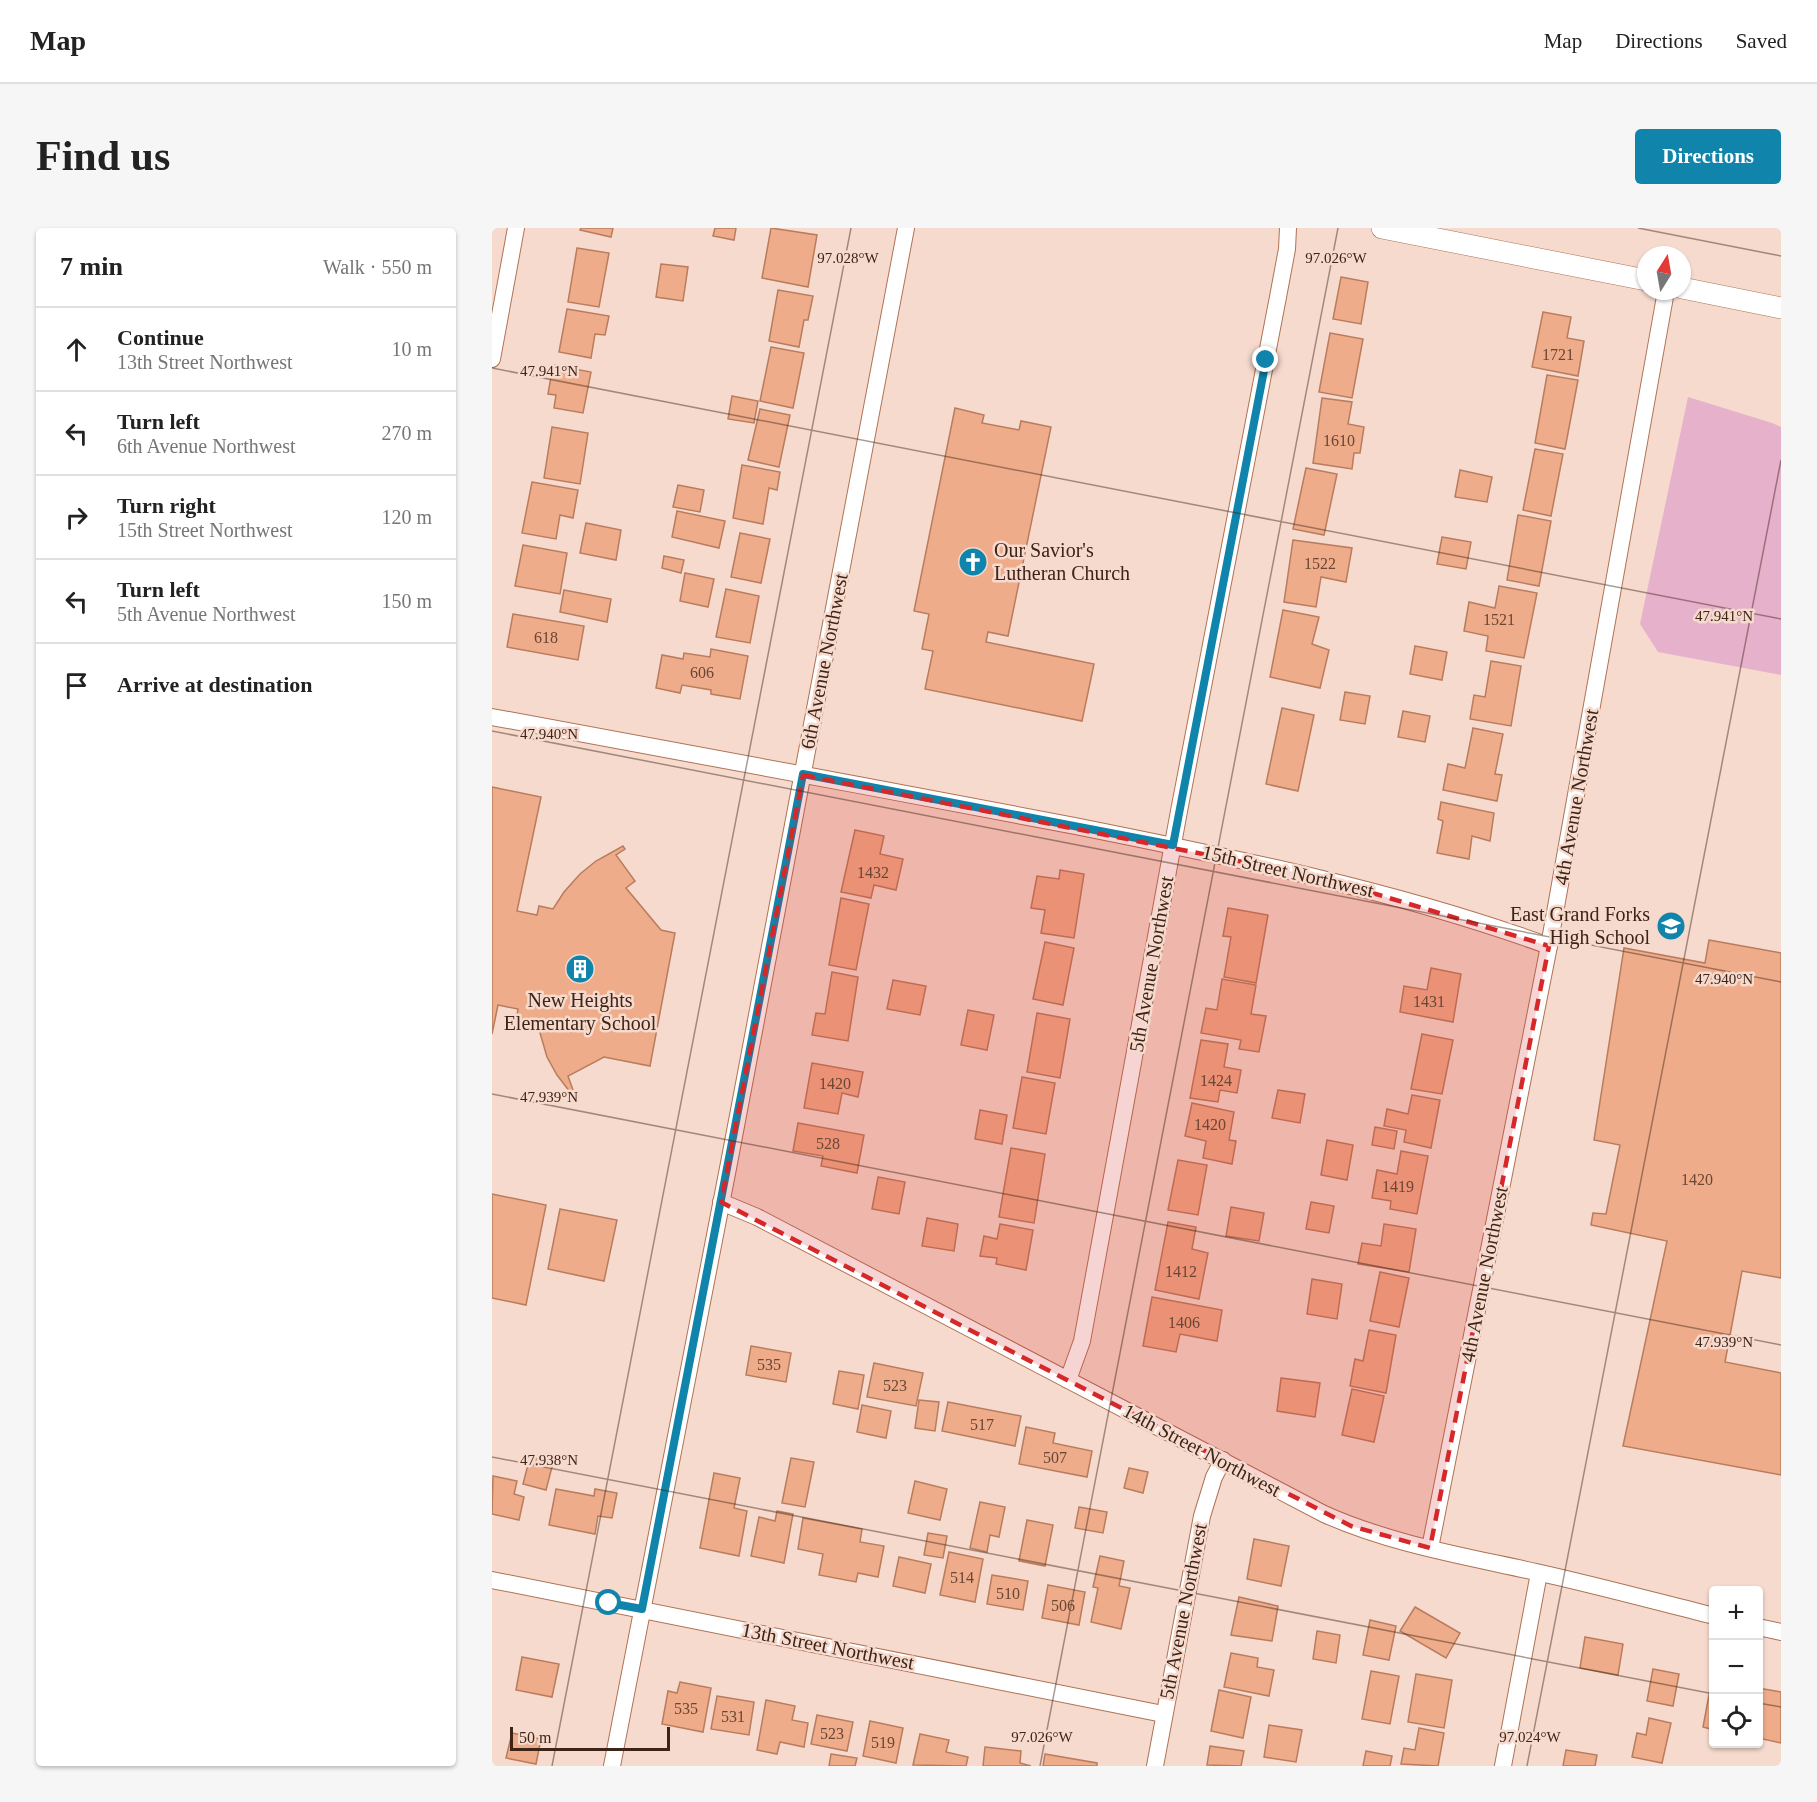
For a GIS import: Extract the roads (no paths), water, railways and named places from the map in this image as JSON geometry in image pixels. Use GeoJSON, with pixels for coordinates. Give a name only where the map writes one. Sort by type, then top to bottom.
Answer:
{"type":"FeatureCollection","features":[{"type":"Feature","properties":{"kind":"street"},"geometry":{"type":"LineString","coordinates":[[492,359],[516,228]]}},
{"type":"Feature","properties":{"kind":"street","name":"6th Avenue Northwest"},"geometry":{"type":"LineString","coordinates":[[612,1766],[722,1202],[906,228]]}},
{"type":"Feature","properties":{"kind":"street","name":"5th Avenue Northwest"},"geometry":{"type":"LineString","coordinates":[[1068,1380],[1082,1341],[1173,845],[1284,268],[1288,228]]}},
{"type":"Feature","properties":{"kind":"street"},"geometry":{"type":"LineString","coordinates":[[1382,228],[1637,278]]}},
{"type":"Feature","properties":{"kind":"street"},"geometry":{"type":"LineString","coordinates":[[1691,290],[1781,308]]}},
{"type":"Feature","properties":{"kind":"street","name":"4th Avenue Northwest"},"geometry":{"type":"LineString","coordinates":[[1430,1548],[1549,946],[1664,300]]}},
{"type":"Feature","properties":{"kind":"street","name":"15th Street Northwest"},"geometry":{"type":"LineString","coordinates":[[492,717],[1173,845],[1390,895],[1549,946]]}},
{"type":"Feature","properties":{"kind":"street","name":"14th Street Northwest"},"geometry":{"type":"LineString","coordinates":[[722,1202],[757,1217],[1324,1514],[1351,1526],[1407,1544],[1539,1573],[1709,1615]]}},
{"type":"Feature","properties":{"kind":"street","name":"5th Avenue Northwest"},"geometry":{"type":"LineString","coordinates":[[1155,1766],[1202,1516],[1214,1477],[1223,1460]]}},
{"type":"Feature","properties":{"kind":"street"},"geometry":{"type":"LineString","coordinates":[[1503,1766],[1539,1573]]}},
{"type":"Feature","properties":{"kind":"street","name":"13th Street Northwest"},"geometry":{"type":"LineString","coordinates":[[492,1580],[1163,1714]]}},
{"type":"Feature","properties":{"kind":"street"},"geometry":{"type":"LineString","coordinates":[[1763,1628],[1781,1632]]}},
{"type":"Feature","properties":{"kind":"place","name":"Our Savior's Lutheran Church"},"geometry":{"type":"Point","coordinates":[973,562]}},
{"type":"Feature","properties":{"kind":"place","name":"East Grand Forks High School"},"geometry":{"type":"Point","coordinates":[1671,926]}},
{"type":"Feature","properties":{"kind":"place","name":"New Heights Elementary School"},"geometry":{"type":"Point","coordinates":[580,969]}}]}
